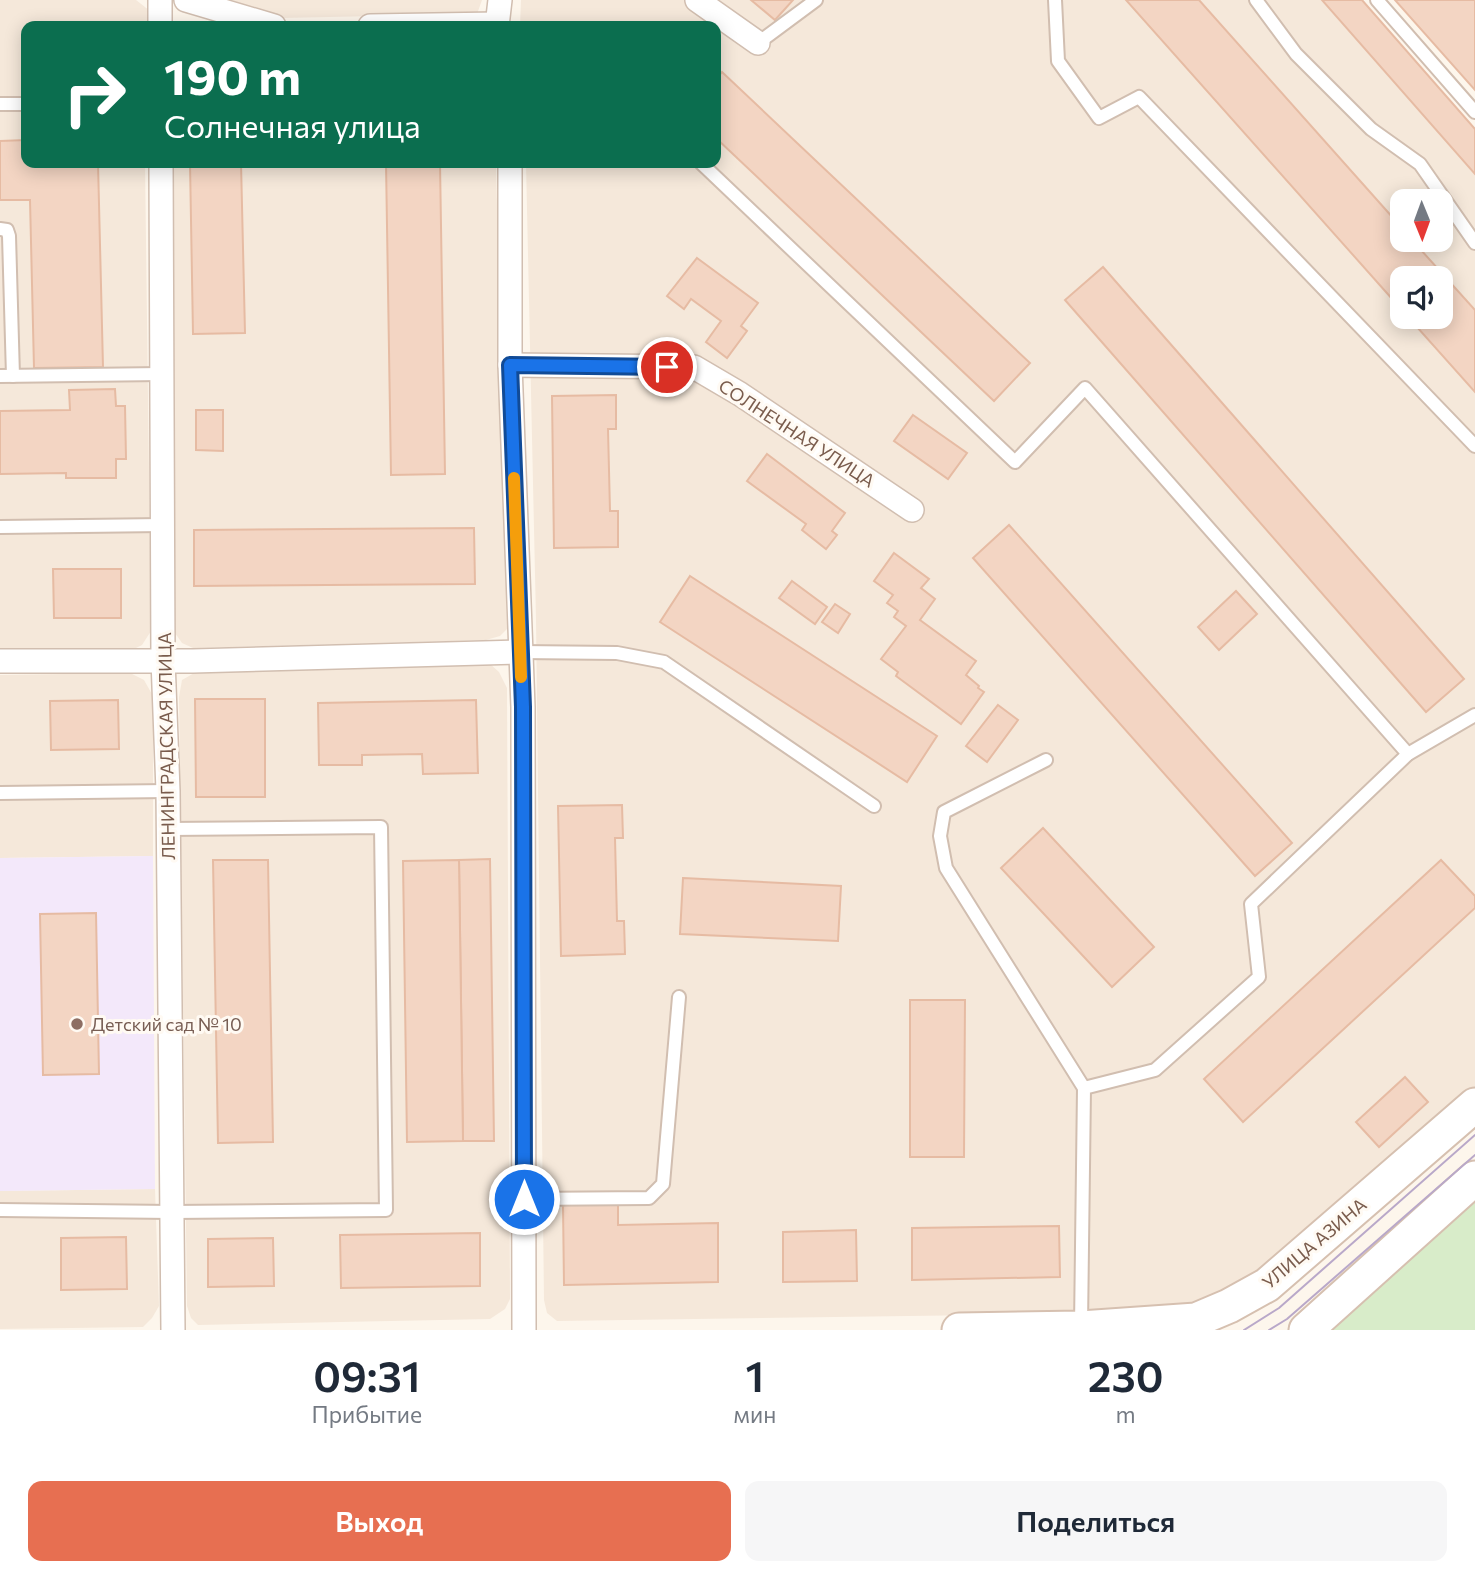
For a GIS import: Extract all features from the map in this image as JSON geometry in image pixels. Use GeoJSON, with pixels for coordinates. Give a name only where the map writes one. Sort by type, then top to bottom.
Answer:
{"type":"FeatureCollection","features":[{"type":"Feature","properties":{"kind":"main road","name":"УЛИЦА АЗИНА"},"geometry":{"type":"LineString","coordinates":[[959,1330],[1081,1329],[1196,1321],[1267,1285],[1475,1105]]}},
{"type":"Feature","properties":{"kind":"main road"},"geometry":{"type":"LineString","coordinates":[[1306,1330],[1475,1178]]}},
{"type":"Feature","properties":{"kind":"street"},"geometry":{"type":"LineString","coordinates":[[160,0],[160,21]]}},
{"type":"Feature","properties":{"kind":"street"},"geometry":{"type":"LineString","coordinates":[[186,0],[257,21]]}},
{"type":"Feature","properties":{"kind":"street"},"geometry":{"type":"LineString","coordinates":[[497,21],[500,0]]}},
{"type":"Feature","properties":{"kind":"street"},"geometry":{"type":"LineString","coordinates":[[697,0],[716,21]]}},
{"type":"Feature","properties":{"kind":"street"},"geometry":{"type":"LineString","coordinates":[[721,25],[758,43]]}},
{"type":"Feature","properties":{"kind":"street","name":"ЛЕНИНГРАДСКАЯ УЛИЦА"},"geometry":{"type":"LineString","coordinates":[[161,168],[163,660],[168,830],[173,1330]]}},
{"type":"Feature","properties":{"kind":"street"},"geometry":{"type":"LineString","coordinates":[[510,168],[510,365],[523,707],[524,1330]]}},
{"type":"Feature","properties":{"kind":"street","name":"СОЛНЕЧНАЯ УЛИЦА"},"geometry":{"type":"LineString","coordinates":[[510,365],[694,367],[740,394],[912,510]]}},
{"type":"Feature","properties":{"kind":"street"},"geometry":{"type":"LineString","coordinates":[[0,661],[193,661],[520,652]]}},
{"type":"Feature","properties":{"kind":"lane"},"geometry":{"type":"LineString","coordinates":[[758,43],[816,0]]}},
{"type":"Feature","properties":{"kind":"lane"},"geometry":{"type":"LineString","coordinates":[[1055,0],[1058,61],[1099,118],[1139,97],[1475,446]]}},
{"type":"Feature","properties":{"kind":"lane"},"geometry":{"type":"LineString","coordinates":[[1256,0],[1296,54],[1371,129],[1420,164],[1475,243]]}},
{"type":"Feature","properties":{"kind":"lane"},"geometry":{"type":"LineString","coordinates":[[1377,0],[1475,112]]}},
{"type":"Feature","properties":{"kind":"lane"},"geometry":{"type":"LineString","coordinates":[[0,104],[21,104]]}},
{"type":"Feature","properties":{"kind":"lane"},"geometry":{"type":"LineString","coordinates":[[706,168],[1014,462],[1085,388],[1408,754]]}},
{"type":"Feature","properties":{"kind":"lane"},"geometry":{"type":"LineString","coordinates":[[0,229],[7,230],[9,236],[6,376],[162,374]]}},
{"type":"Feature","properties":{"kind":"lane"},"geometry":{"type":"LineString","coordinates":[[0,527],[163,525]]}},
{"type":"Feature","properties":{"kind":"lane"},"geometry":{"type":"LineString","coordinates":[[520,652],[617,653],[664,662],[874,806]]}},
{"type":"Feature","properties":{"kind":"lane"},"geometry":{"type":"LineString","coordinates":[[1084,1088],[1155,1070],[1259,977],[1251,904],[1408,754],[1475,715]]}},
{"type":"Feature","properties":{"kind":"lane"},"geometry":{"type":"LineString","coordinates":[[1046,761],[944,812],[940,836],[946,868],[1084,1088],[1081,1329]]}},
{"type":"Feature","properties":{"kind":"lane"},"geometry":{"type":"LineString","coordinates":[[0,793],[167,791]]}},
{"type":"Feature","properties":{"kind":"lane"},"geometry":{"type":"LineString","coordinates":[[0,1210],[386,1210],[381,827],[168,830]]}},
{"type":"Feature","properties":{"kind":"lane"},"geometry":{"type":"LineString","coordinates":[[524,1199],[649,1198],[663,1184],[680,997]]}},
{"type":"Feature","properties":{"kind":"shaded area"},"geometry":{"type":"Polygon","coordinates":[[[0,0],[136,0],[150,11],[151,21],[21,21],[21,168],[145,168],[151,631],[142,645],[128,652],[0,652],[0,0]]]}},
{"type":"Feature","properties":{"kind":"shaded area"},"geometry":{"type":"Polygon","coordinates":[[[232,0],[482,0],[477,14],[280,18],[232,0]]]}},
{"type":"Feature","properties":{"kind":"shaded area"},"geometry":{"type":"Polygon","coordinates":[[[521,0],[1322,0],[1475,174],[1475,1090],[1256,1280],[1195,1312],[557,1321],[547,1313],[544,1300],[536,620],[526,168],[721,168],[721,21],[520,21],[521,0]]]}},
{"type":"Feature","properties":{"kind":"shaded area"},"geometry":{"type":"Polygon","coordinates":[[[169,168],[496,168],[507,629],[500,636],[486,640],[193,648],[182,643],[175,633],[169,168]]]}},
{"type":"Feature","properties":{"kind":"shaded area"},"geometry":{"type":"Polygon","coordinates":[[[489,663],[499,672],[507,688],[510,1299],[505,1309],[490,1319],[198,1325],[191,1318],[187,1306],[179,697],[182,680],[196,672],[489,663]]]}},
{"type":"Feature","properties":{"kind":"shaded area"},"geometry":{"type":"Polygon","coordinates":[[[130,673],[144,680],[153,696],[153,856],[0,858],[0,675],[130,673]]]}},
{"type":"Feature","properties":{"kind":"shaded area","name":"Детский сад № 10"},"geometry":{"type":"Polygon","coordinates":[[[153,856],[155,1189],[0,1191],[0,858],[153,856]]]}},
{"type":"Feature","properties":{"kind":"shaded area"},"geometry":{"type":"Polygon","coordinates":[[[155,1189],[159,1306],[143,1327],[0,1329],[0,1191],[155,1189]]]}},
{"type":"Feature","properties":{"kind":"green space"},"geometry":{"type":"Polygon","coordinates":[[[1475,1197],[1475,1330],[1328,1330],[1475,1197]]]}},
{"type":"Feature","properties":{"kind":"building"},"geometry":{"type":"Polygon","coordinates":[[[751,0],[793,0],[775,20],[751,0]]]}},
{"type":"Feature","properties":{"kind":"building"},"geometry":{"type":"Polygon","coordinates":[[[1126,0],[1199,0],[1390,215],[1390,252],[1423,252],[1435,266],[1390,266],[1390,297],[1126,0]]]}},
{"type":"Feature","properties":{"kind":"building"},"geometry":{"type":"Polygon","coordinates":[[[1322,0],[1362,0],[1475,129],[1475,174],[1322,0]]]}},
{"type":"Feature","properties":{"kind":"building"},"geometry":{"type":"Polygon","coordinates":[[[1395,0],[1475,0],[1475,90],[1395,0]]]}},
{"type":"Feature","properties":{"kind":"building"},"geometry":{"type":"Polygon","coordinates":[[[721,73],[1030,363],[994,401],[721,143],[721,73]]]}},
{"type":"Feature","properties":{"kind":"building"},"geometry":{"type":"Polygon","coordinates":[[[21,140],[21,168],[98,168],[103,367],[34,368],[30,200],[0,200],[0,141],[21,140]]]}},
{"type":"Feature","properties":{"kind":"building"},"geometry":{"type":"Polygon","coordinates":[[[190,168],[241,168],[245,333],[193,334],[190,168]]]}},
{"type":"Feature","properties":{"kind":"building"},"geometry":{"type":"Polygon","coordinates":[[[386,168],[440,168],[445,474],[391,475],[386,168]]]}},
{"type":"Feature","properties":{"kind":"building"},"geometry":{"type":"Polygon","coordinates":[[[697,258],[758,303],[741,326],[747,331],[727,358],[706,342],[721,321],[691,299],[684,309],[667,296],[697,258]]]}},
{"type":"Feature","properties":{"kind":"building"},"geometry":{"type":"Polygon","coordinates":[[[1103,267],[1464,679],[1426,712],[1065,300],[1103,267]]]}},
{"type":"Feature","properties":{"kind":"building"},"geometry":{"type":"Polygon","coordinates":[[[1453,286],[1475,310],[1475,392],[1419,329],[1453,329],[1453,286]]]}},
{"type":"Feature","properties":{"kind":"building"},"geometry":{"type":"Polygon","coordinates":[[[115,389],[116,406],[125,406],[126,459],[116,459],[116,478],[66,478],[66,473],[0,474],[0,411],[70,410],[69,390],[115,389]]]}},
{"type":"Feature","properties":{"kind":"building"},"geometry":{"type":"Polygon","coordinates":[[[616,395],[616,429],[608,429],[610,511],[618,511],[618,547],[554,548],[552,396],[616,395]]]}},
{"type":"Feature","properties":{"kind":"building"},"geometry":{"type":"Polygon","coordinates":[[[196,410],[223,410],[223,451],[196,450],[196,410]]]}},
{"type":"Feature","properties":{"kind":"building"},"geometry":{"type":"Polygon","coordinates":[[[913,415],[967,453],[948,479],[894,441],[913,415]]]}},
{"type":"Feature","properties":{"kind":"building"},"geometry":{"type":"Polygon","coordinates":[[[767,454],[845,513],[832,531],[837,535],[826,549],[802,530],[806,524],[747,481],[767,454]]]}},
{"type":"Feature","properties":{"kind":"building"},"geometry":{"type":"Polygon","coordinates":[[[1009,525],[1292,843],[1255,876],[973,558],[1009,525]]]}},
{"type":"Feature","properties":{"kind":"building"},"geometry":{"type":"Polygon","coordinates":[[[474,528],[475,584],[194,586],[194,530],[474,528]]]}},
{"type":"Feature","properties":{"kind":"building"},"geometry":{"type":"Polygon","coordinates":[[[894,553],[929,579],[921,588],[935,599],[920,620],[976,661],[966,675],[984,692],[961,724],[896,676],[898,672],[881,659],[906,626],[894,617],[898,611],[887,603],[893,595],[874,581],[894,553]]]}},
{"type":"Feature","properties":{"kind":"building"},"geometry":{"type":"Polygon","coordinates":[[[53,569],[121,569],[121,618],[54,618],[53,569]]]}},
{"type":"Feature","properties":{"kind":"building"},"geometry":{"type":"Polygon","coordinates":[[[690,576],[937,736],[907,782],[660,622],[690,576]]]}},
{"type":"Feature","properties":{"kind":"building"},"geometry":{"type":"Polygon","coordinates":[[[792,581],[827,607],[815,624],[779,598],[792,581]]]}},
{"type":"Feature","properties":{"kind":"building"},"geometry":{"type":"Polygon","coordinates":[[[1236,591],[1257,614],[1219,650],[1198,627],[1236,591]]]}},
{"type":"Feature","properties":{"kind":"building"},"geometry":{"type":"Polygon","coordinates":[[[835,604],[850,614],[838,633],[822,622],[835,604]]]}},
{"type":"Feature","properties":{"kind":"building"},"geometry":{"type":"Polygon","coordinates":[[[195,699],[265,699],[265,797],[196,797],[195,699]]]}},
{"type":"Feature","properties":{"kind":"building"},"geometry":{"type":"Polygon","coordinates":[[[118,700],[119,749],[51,750],[50,701],[118,700]]]}},
{"type":"Feature","properties":{"kind":"building"},"geometry":{"type":"Polygon","coordinates":[[[476,700],[478,773],[423,774],[422,754],[362,755],[362,765],[319,765],[318,703],[476,700]]]}},
{"type":"Feature","properties":{"kind":"building"},"geometry":{"type":"Polygon","coordinates":[[[998,705],[1018,720],[987,762],[966,746],[998,705]]]}},
{"type":"Feature","properties":{"kind":"building"},"geometry":{"type":"Polygon","coordinates":[[[622,805],[623,838],[615,838],[617,921],[624,921],[625,954],[561,956],[558,806],[622,805]]]}},
{"type":"Feature","properties":{"kind":"building"},"geometry":{"type":"Polygon","coordinates":[[[1043,828],[1154,947],[1112,987],[1001,868],[1043,828]]]}},
{"type":"Feature","properties":{"kind":"building"},"geometry":{"type":"Polygon","coordinates":[[[490,859],[494,1141],[463,1141],[459,860],[490,859]]]}},
{"type":"Feature","properties":{"kind":"building"},"geometry":{"type":"Polygon","coordinates":[[[213,860],[268,860],[273,1142],[218,1143],[213,860]]]}},
{"type":"Feature","properties":{"kind":"building"},"geometry":{"type":"Polygon","coordinates":[[[459,860],[463,1141],[407,1142],[403,861],[459,860]]]}},
{"type":"Feature","properties":{"kind":"building"},"geometry":{"type":"Polygon","coordinates":[[[1441,860],[1475,896],[1475,908],[1243,1122],[1204,1079],[1441,860]]]}},
{"type":"Feature","properties":{"kind":"building"},"geometry":{"type":"Polygon","coordinates":[[[683,878],[841,886],[838,941],[680,934],[683,878]]]}},
{"type":"Feature","properties":{"kind":"building"},"geometry":{"type":"Polygon","coordinates":[[[96,913],[99,1074],[43,1075],[40,914],[96,913]]]}},
{"type":"Feature","properties":{"kind":"building"},"geometry":{"type":"Polygon","coordinates":[[[910,1000],[965,1000],[964,1157],[910,1157],[910,1000]]]}},
{"type":"Feature","properties":{"kind":"building"},"geometry":{"type":"Polygon","coordinates":[[[1405,1077],[1428,1102],[1379,1147],[1356,1122],[1405,1077]]]}},
{"type":"Feature","properties":{"kind":"building"},"geometry":{"type":"Polygon","coordinates":[[[618,1204],[618,1225],[718,1223],[718,1282],[564,1285],[563,1205],[618,1204]]]}},
{"type":"Feature","properties":{"kind":"building"},"geometry":{"type":"Polygon","coordinates":[[[1059,1226],[1060,1277],[912,1280],[912,1228],[1059,1226]]]}},
{"type":"Feature","properties":{"kind":"building"},"geometry":{"type":"Polygon","coordinates":[[[856,1230],[857,1281],[783,1282],[783,1232],[856,1230]]]}},
{"type":"Feature","properties":{"kind":"building"},"geometry":{"type":"Polygon","coordinates":[[[480,1233],[480,1286],[341,1288],[340,1235],[480,1233]]]}},
{"type":"Feature","properties":{"kind":"building"},"geometry":{"type":"Polygon","coordinates":[[[126,1237],[127,1289],[61,1290],[61,1238],[126,1237]]]}},
{"type":"Feature","properties":{"kind":"building"},"geometry":{"type":"Polygon","coordinates":[[[273,1238],[274,1286],[208,1287],[208,1239],[273,1238]]]}},
{"type":"Feature","properties":{"kind":"tram line"},"geometry":{"type":"LineString","coordinates":[[1244,1330],[1279,1308],[1475,1135]]}},
{"type":"Feature","properties":{"kind":"tram line"},"geometry":{"type":"LineString","coordinates":[[1269,1330],[1287,1319],[1475,1155]]}},
{"type":"Feature","properties":{"kind":"slow traffic"},"geometry":{"type":"LineString","coordinates":[[514,478],[521,677]]}},
{"type":"Feature","properties":{"kind":"place","name":"Детский сад № 10"},"geometry":{"type":"Point","coordinates":[77,1024]}},
{"type":"Feature","properties":{"kind":"route"},"geometry":{"type":"LineString","coordinates":[[524,1199],[523,707],[510,365],[667,367]]}}]}
